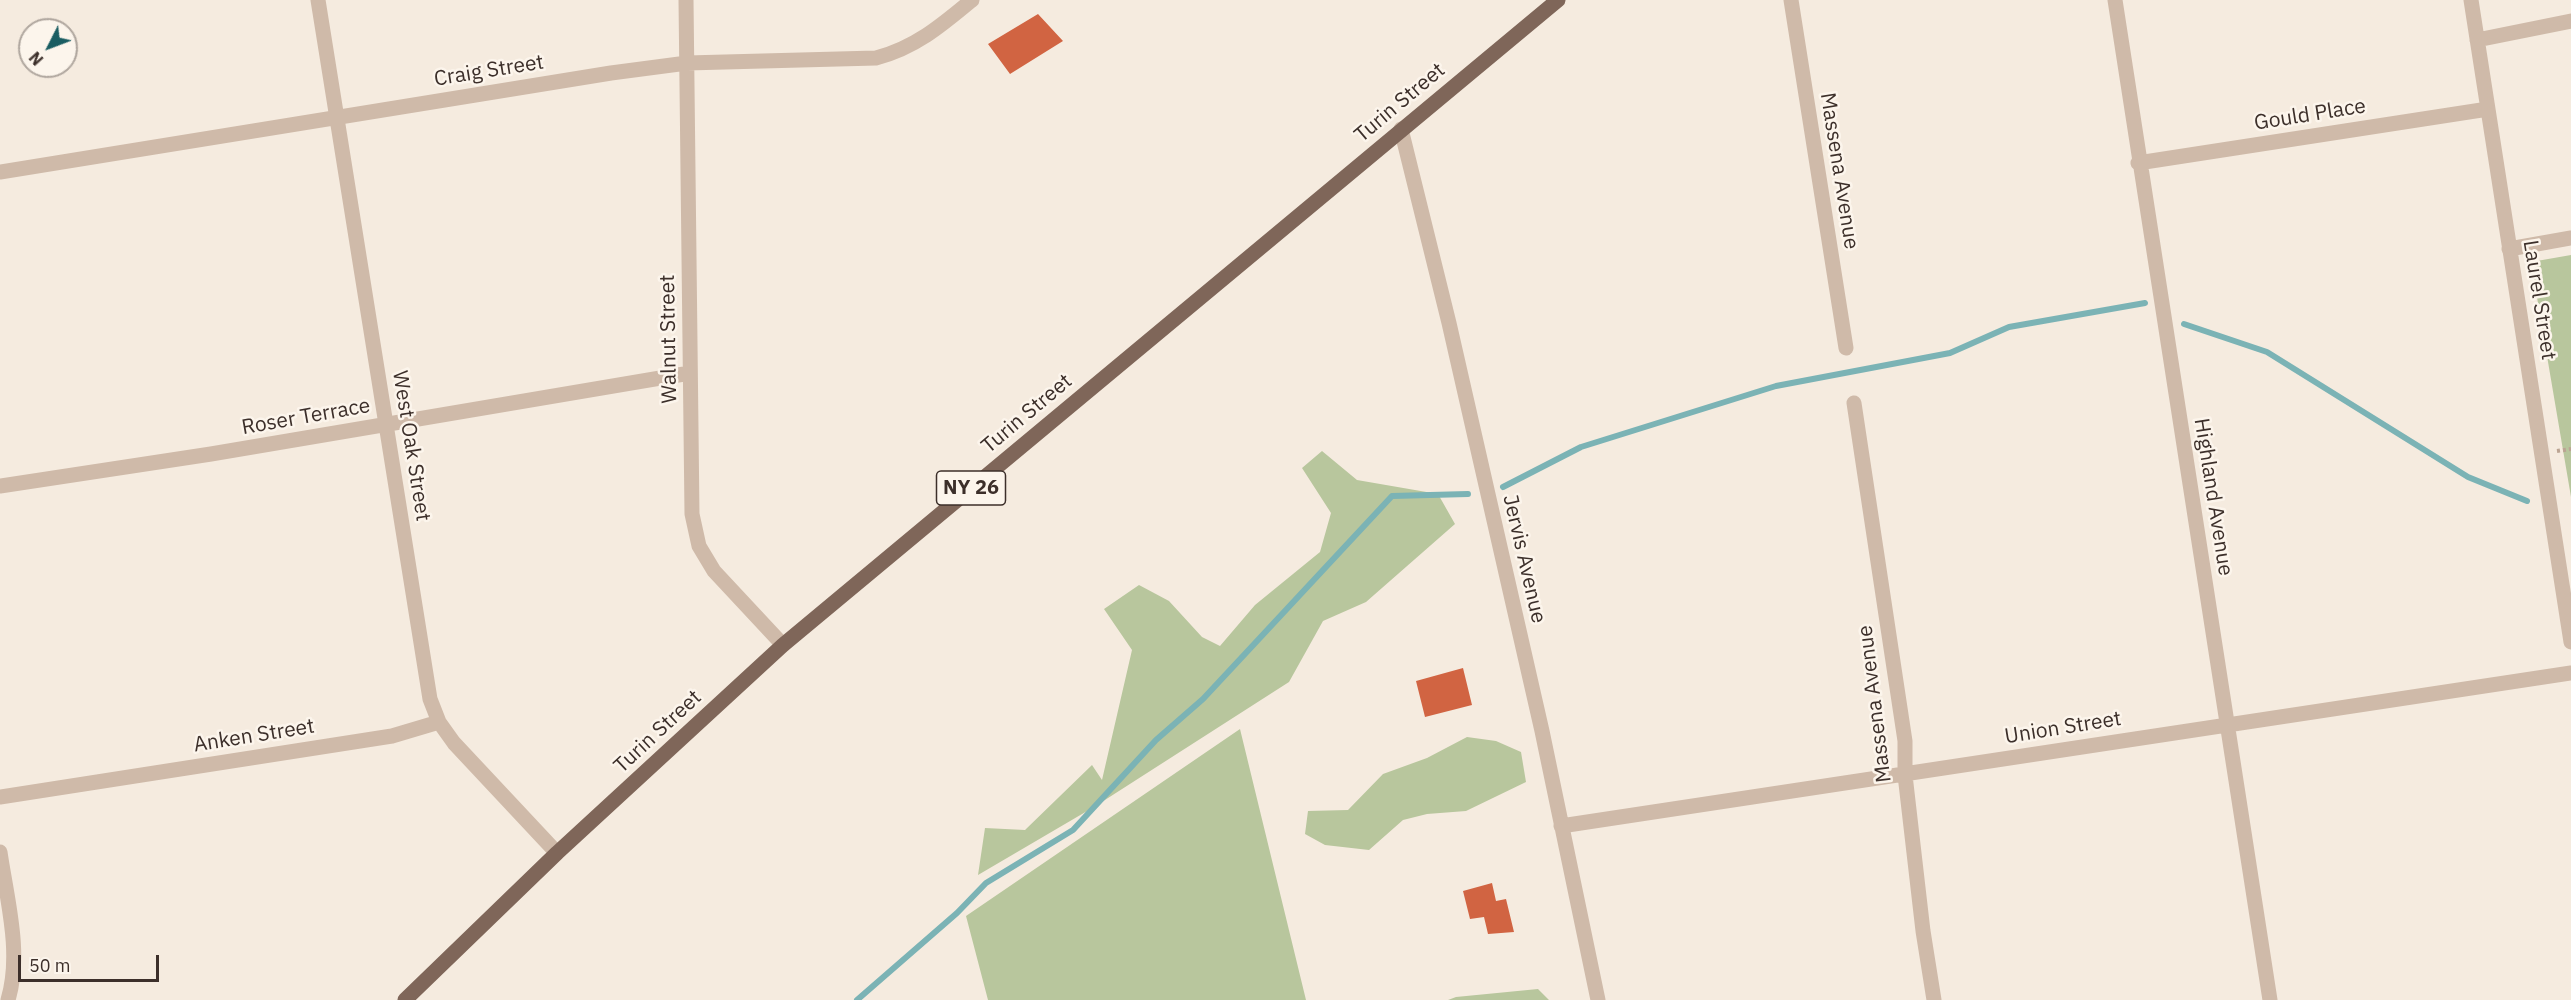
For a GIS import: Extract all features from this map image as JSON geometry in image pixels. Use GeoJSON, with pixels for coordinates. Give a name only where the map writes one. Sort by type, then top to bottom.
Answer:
{"type":"FeatureCollection","features":[{"type":"Feature","properties":{"kind":"main road","name":"Turin Street"},"geometry":{"type":"LineString","coordinates":[[405,1000],[557,853],[783,645],[1549,3]]}},
{"type":"Feature","properties":{"kind":"street","name":"West Oak Street"},"geometry":{"type":"LineString","coordinates":[[318,0],[430,699],[439,722],[454,743],[557,853]]}},
{"type":"Feature","properties":{"kind":"street","name":"Walnut Street"},"geometry":{"type":"LineString","coordinates":[[686,0],[692,514],[699,546],[714,571],[783,645]]}},
{"type":"Feature","properties":{"kind":"street","name":"Craig Street"},"geometry":{"type":"LineString","coordinates":[[0,172],[611,73],[687,63],[876,58],[897,52],[929,35],[972,0]]}},
{"type":"Feature","properties":{"kind":"street","name":"Massena Avenue"},"geometry":{"type":"LineString","coordinates":[[1791,0],[1846,348]]}},
{"type":"Feature","properties":{"kind":"street","name":"Highland Avenue"},"geometry":{"type":"LineString","coordinates":[[2115,0],[2138,163],[2270,1000]]}},
{"type":"Feature","properties":{"kind":"street","name":"Laurel Street"},"geometry":{"type":"LineString","coordinates":[[2471,0],[2568,609],[2571,642]]}},
{"type":"Feature","properties":{"kind":"street"},"geometry":{"type":"LineString","coordinates":[[2477,40],[2571,21]]}},
{"type":"Feature","properties":{"kind":"street","name":"Gould Place"},"geometry":{"type":"LineString","coordinates":[[2138,163],[2488,109]]}},
{"type":"Feature","properties":{"kind":"street","name":"Jervis Avenue"},"geometry":{"type":"LineString","coordinates":[[1401,129],[1449,323],[1542,731],[1598,1000]]}},
{"type":"Feature","properties":{"kind":"street"},"geometry":{"type":"LineString","coordinates":[[2510,249],[2571,238]]}},
{"type":"Feature","properties":{"kind":"street","name":"Roser Terrace"},"geometry":{"type":"LineString","coordinates":[[0,486],[690,373]]}},
{"type":"Feature","properties":{"kind":"street","name":"Massena Avenue"},"geometry":{"type":"LineString","coordinates":[[1854,403],[1905,741],[1905,775],[1923,931],[1934,1000]]}},
{"type":"Feature","properties":{"kind":"street","name":"Union Street"},"geometry":{"type":"LineString","coordinates":[[1561,826],[2571,673]]}},
{"type":"Feature","properties":{"kind":"street","name":"Anken Street"},"geometry":{"type":"LineString","coordinates":[[0,797],[392,736],[439,722]]}},
{"type":"Feature","properties":{"kind":"street"},"geometry":{"type":"LineString","coordinates":[[0,852],[13,941],[7,995]]}},
{"type":"Feature","properties":{"kind":"green space"},"geometry":{"type":"Polygon","coordinates":[[[2571,255],[2571,497],[2531,262],[2571,255]]]}},
{"type":"Feature","properties":{"kind":"green space"},"geometry":{"type":"Polygon","coordinates":[[[1322,451],[1357,480],[1438,494],[1455,524],[1366,602],[1323,621],[1289,682],[1094,807],[978,875],[985,828],[1025,830],[1092,765],[1102,780],[1132,650],[1104,609],[1139,585],[1169,601],[1202,637],[1220,646],[1255,605],[1320,552],[1331,513],[1302,468],[1322,451]]]}},
{"type":"Feature","properties":{"kind":"green space"},"geometry":{"type":"Polygon","coordinates":[[[1240,729],[1306,1000],[988,1000],[966,916],[1240,729]]]}},
{"type":"Feature","properties":{"kind":"green space"},"geometry":{"type":"Polygon","coordinates":[[[1467,737],[1496,741],[1521,752],[1526,782],[1466,811],[1427,814],[1403,820],[1369,850],[1325,845],[1305,834],[1308,811],[1348,810],[1383,774],[1427,758],[1467,737]]]}},
{"type":"Feature","properties":{"kind":"green space"},"geometry":{"type":"Polygon","coordinates":[[[1538,989],[1549,1000],[1448,1000],[1456,997],[1538,989]]]}},
{"type":"Feature","properties":{"kind":"building"},"geometry":{"type":"Polygon","coordinates":[[[1038,14],[1063,41],[1010,74],[988,44],[1038,14]]]}},
{"type":"Feature","properties":{"kind":"building"},"geometry":{"type":"Polygon","coordinates":[[[1463,668],[1472,705],[1425,717],[1416,681],[1463,668]]]}},
{"type":"Feature","properties":{"kind":"building"},"geometry":{"type":"Polygon","coordinates":[[[1492,883],[1496,901],[1506,899],[1514,932],[1488,934],[1484,917],[1470,919],[1463,891],[1492,883]]]}},
{"type":"Feature","properties":{"kind":"waterway"},"geometry":{"type":"LineString","coordinates":[[1503,487],[1581,447],[1776,386],[1950,353],[2009,327],[2145,303]]}},
{"type":"Feature","properties":{"kind":"waterway"},"geometry":{"type":"LineString","coordinates":[[2184,324],[2267,352],[2468,477],[2527,501]]}},
{"type":"Feature","properties":{"kind":"waterway"},"geometry":{"type":"LineString","coordinates":[[857,1000],[957,913],[986,883],[1073,830],[1156,740],[1203,699],[1392,496],[1468,494]]}}]}
